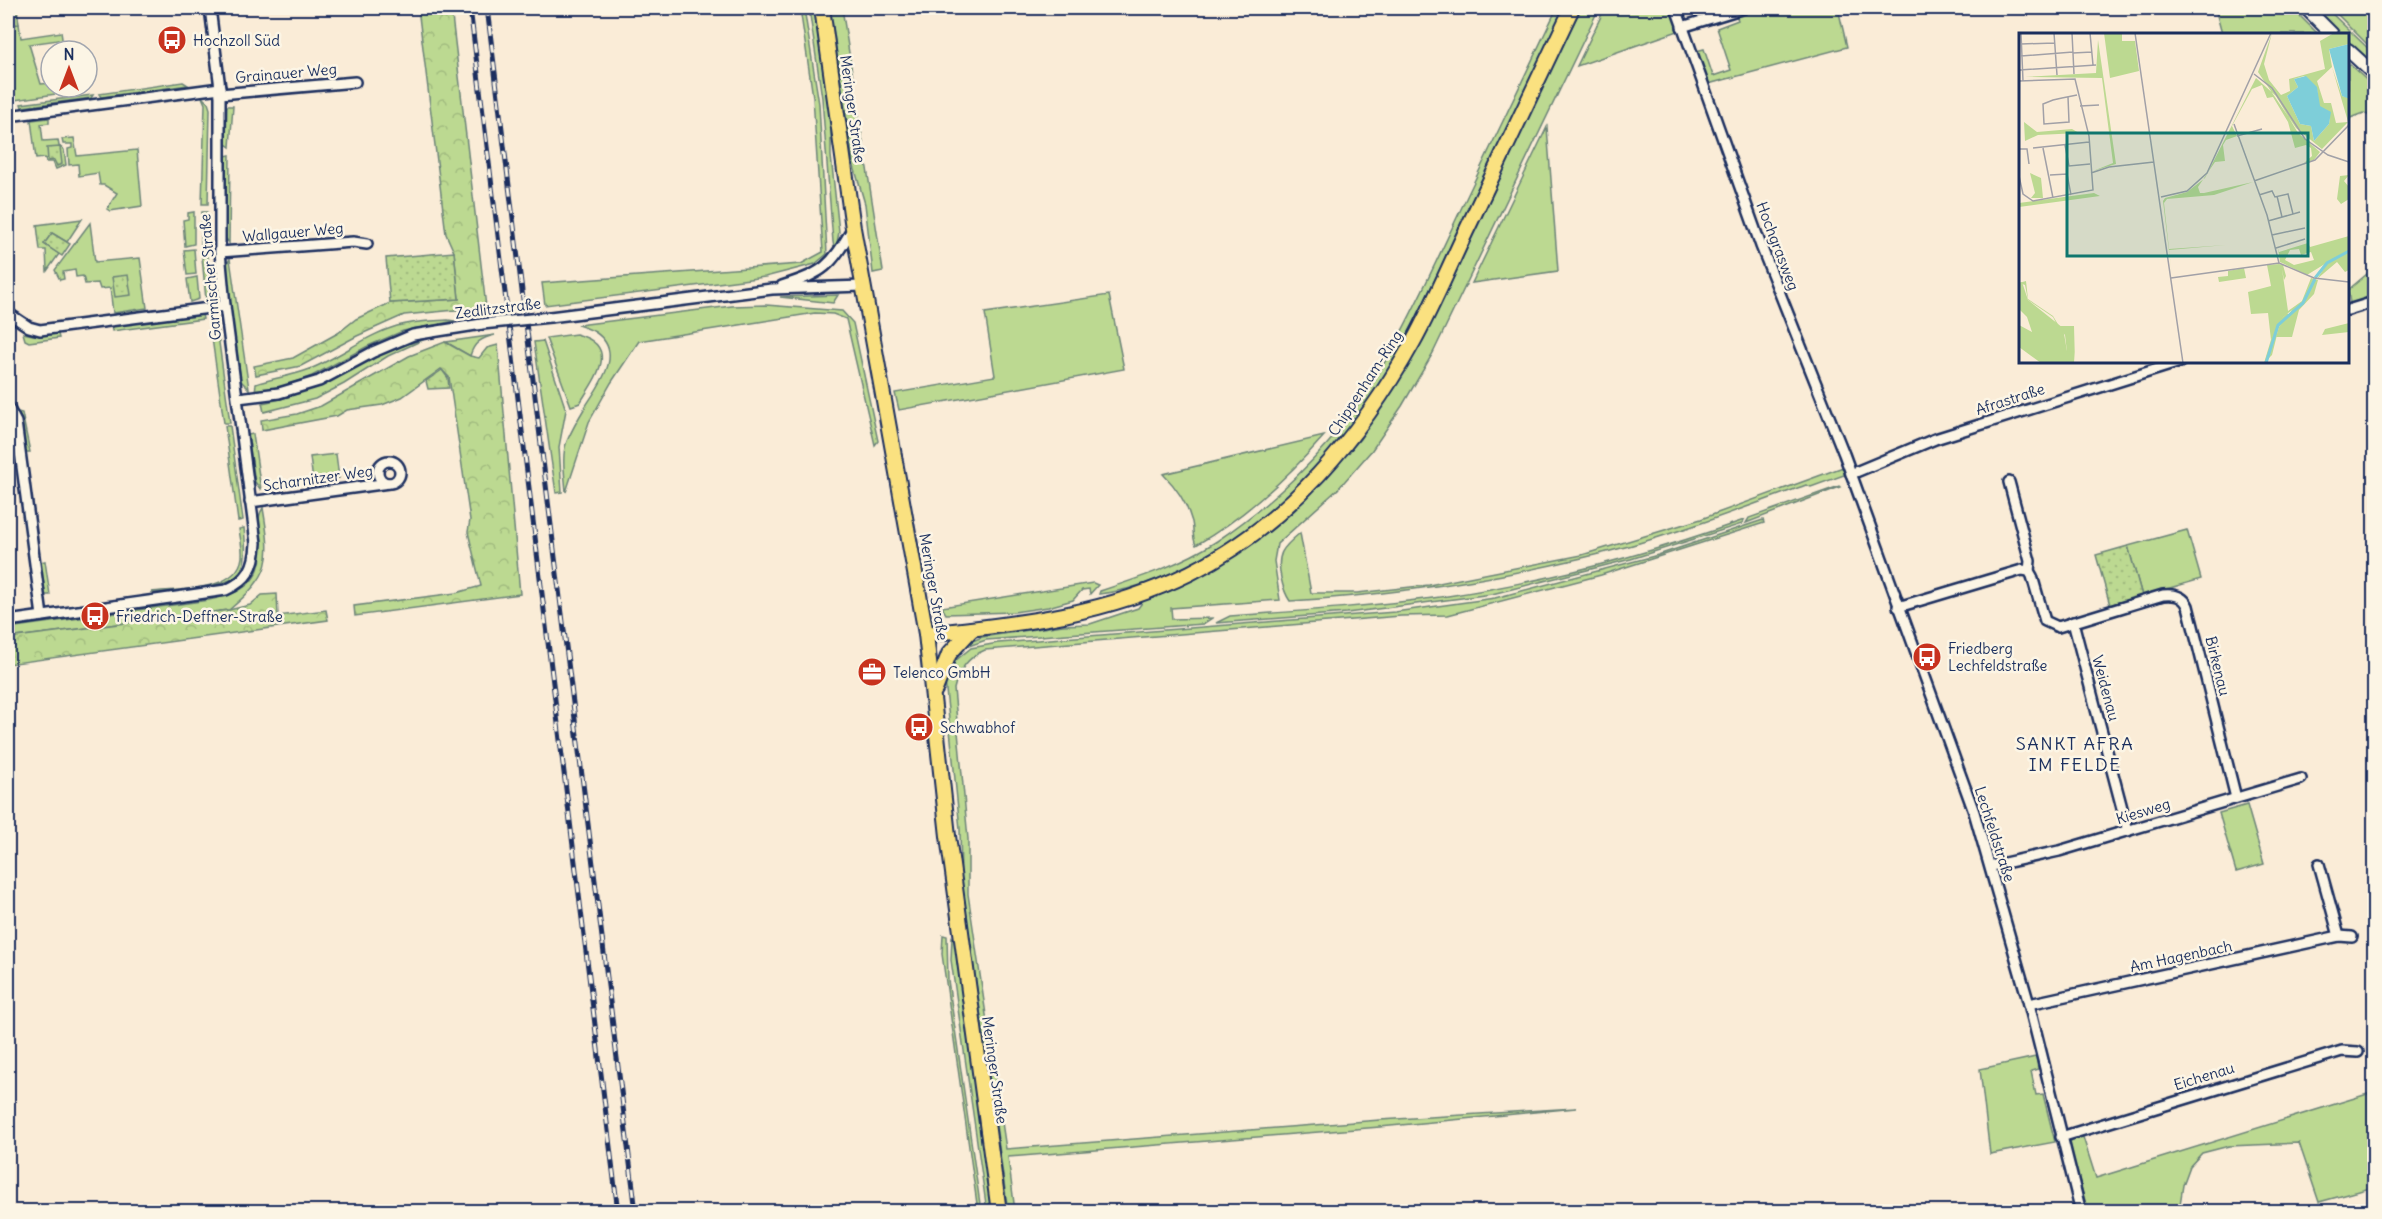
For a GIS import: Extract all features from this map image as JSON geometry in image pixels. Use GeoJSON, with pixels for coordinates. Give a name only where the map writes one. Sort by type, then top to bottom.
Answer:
{"type":"FeatureCollection","features":[{"type":"Feature","properties":{"kind":"main road","name":"Meringer Straße"},"geometry":{"type":"LineString","coordinates":[[822,8],[853,228],[926,634],[950,854],[999,1212]]}},
{"type":"Feature","properties":{"kind":"main road","name":"Chippenham-Ring"},"geometry":{"type":"LineString","coordinates":[[926,634],[1051,619],[1091,610],[1140,594],[1190,573],[1240,543],[1278,515],[1304,490],[1346,444],[1380,397],[1413,341],[1572,8]]}},
{"type":"Feature","properties":{"kind":"main road"},"geometry":{"type":"LineString","coordinates":[[2306,8],[2331,33]]}},
{"type":"Feature","properties":{"kind":"main road"},"geometry":{"type":"LineString","coordinates":[[2349,51],[2374,74]]}},
{"type":"Feature","properties":{"kind":"main road"},"geometry":{"type":"LineString","coordinates":[[933,694],[949,654],[972,629]]}},
{"type":"Feature","properties":{"kind":"street","name":"Garmischer Straße"},"geometry":{"type":"LineString","coordinates":[[42,616],[226,590],[239,584],[249,574],[255,560],[256,543],[220,252],[220,91],[210,8]]}},
{"type":"Feature","properties":{"kind":"street","name":"Hochgrasweg"},"geometry":{"type":"LineString","coordinates":[[1677,8],[1761,246],[1851,474]]}},
{"type":"Feature","properties":{"kind":"street"},"geometry":{"type":"LineString","coordinates":[[1682,27],[1743,8]]}},
{"type":"Feature","properties":{"kind":"street","name":"Grainauer Weg"},"geometry":{"type":"LineString","coordinates":[[8,116],[220,91],[355,82]]}},
{"type":"Feature","properties":{"kind":"street","name":"Zedlitzstraße"},"geometry":{"type":"LineString","coordinates":[[772,290],[810,277],[829,265],[853,228]]}},
{"type":"Feature","properties":{"kind":"street","name":"Wallgauer Weg"},"geometry":{"type":"LineString","coordinates":[[220,252],[353,242],[367,244]]}},
{"type":"Feature","properties":{"kind":"street","name":"Zedlitzstraße"},"geometry":{"type":"LineString","coordinates":[[238,398],[279,393],[319,381],[372,352],[413,335],[482,324],[772,290],[863,286]]}},
{"type":"Feature","properties":{"kind":"street"},"geometry":{"type":"LineString","coordinates":[[2349,310],[2374,302]]}},
{"type":"Feature","properties":{"kind":"street"},"geometry":{"type":"LineString","coordinates":[[8,313],[28,327],[40,330],[225,306]]}},
{"type":"Feature","properties":{"kind":"street","name":"Afrastraße"},"geometry":{"type":"LineString","coordinates":[[1851,474],[1935,439],[2177,363]]}},
{"type":"Feature","properties":{"kind":"street"},"geometry":{"type":"LineString","coordinates":[[8,406],[16,422],[42,616],[8,621]]}},
{"type":"Feature","properties":{"kind":"street","name":"Lechfeldstraße"},"geometry":{"type":"LineString","coordinates":[[1851,474],[1991,866],[2030,1004],[2081,1212]]}},
{"type":"Feature","properties":{"kind":"street"},"geometry":{"type":"LineString","coordinates":[[2009,482],[2030,561],[2029,571],[2045,621],[2058,627],[2073,622]]}},
{"type":"Feature","properties":{"kind":"street","name":"Scharnitzer Weg"},"geometry":{"type":"LineString","coordinates":[[250,502],[389,483]]}},
{"type":"Feature","properties":{"kind":"street"},"geometry":{"type":"LineString","coordinates":[[1899,607],[2015,572],[2029,571]]}},
{"type":"Feature","properties":{"kind":"street","name":"Birkenau"},"geometry":{"type":"LineString","coordinates":[[2073,622],[2173,594],[2186,601],[2236,798]]}},
{"type":"Feature","properties":{"kind":"street","name":"Weidenau"},"geometry":{"type":"LineString","coordinates":[[2073,622],[2128,831]]}},
{"type":"Feature","properties":{"kind":"street","name":"Kiesweg"},"geometry":{"type":"LineString","coordinates":[[1991,866],[2058,851],[2301,779]]}},
{"type":"Feature","properties":{"kind":"street"},"geometry":{"type":"LineString","coordinates":[[2319,864],[2339,936]]}},
{"type":"Feature","properties":{"kind":"street","name":"Am Hagenbach"},"geometry":{"type":"LineString","coordinates":[[2030,1004],[2339,936],[2352,937]]}},
{"type":"Feature","properties":{"kind":"street","name":"Eichenau"},"geometry":{"type":"LineString","coordinates":[[2061,1137],[2342,1051],[2358,1052]]}},
{"type":"Feature","properties":{"kind":"green space"},"geometry":{"type":"Polygon","coordinates":[[[8,8],[17,8],[19,24],[8,25],[8,8]]]}},
{"type":"Feature","properties":{"kind":"green space"},"geometry":{"type":"Polygon","coordinates":[[[418,8],[451,8],[486,307],[404,315],[357,336],[301,366],[256,375],[254,366],[293,358],[338,333],[356,319],[390,303],[459,299],[454,252],[446,234],[418,8]]]}},
{"type":"Feature","properties":{"kind":"green space"},"geometry":{"type":"Polygon","coordinates":[[[800,8],[804,8],[819,104],[827,254],[815,264],[765,277],[545,305],[542,283],[801,264],[823,252],[813,97],[800,8]]]}},
{"type":"Feature","properties":{"kind":"green space"},"geometry":{"type":"Polygon","coordinates":[[[809,8],[815,8],[831,111],[831,156],[839,232],[836,248],[833,242],[822,98],[809,8]]]}},
{"type":"Feature","properties":{"kind":"green space"},"geometry":{"type":"Polygon","coordinates":[[[830,8],[842,8],[883,271],[873,273],[865,204],[853,163],[830,8]]]}},
{"type":"Feature","properties":{"kind":"green space"},"geometry":{"type":"Polygon","coordinates":[[[1557,8],[1565,8],[1412,327],[1376,388],[1335,447],[1288,496],[1229,541],[1164,576],[1131,588],[1099,594],[1100,591],[1189,557],[1217,541],[1262,507],[1303,470],[1350,416],[1386,359],[1418,300],[1557,8]]]}},
{"type":"Feature","properties":{"kind":"green space"},"geometry":{"type":"Polygon","coordinates":[[[1581,8],[1599,8],[1433,353],[1402,406],[1372,450],[1338,489],[1277,544],[1274,561],[1280,600],[1171,608],[1172,619],[1212,618],[1203,624],[986,640],[963,648],[968,643],[982,637],[1063,625],[1090,624],[1138,608],[1144,600],[1185,582],[1266,534],[1327,477],[1360,439],[1395,386],[1427,328],[1581,8]]]}},
{"type":"Feature","properties":{"kind":"green space"},"geometry":{"type":"Polygon","coordinates":[[[1605,8],[1672,8],[1678,31],[1577,66],[1605,8]]]}},
{"type":"Feature","properties":{"kind":"green space"},"geometry":{"type":"Polygon","coordinates":[[[1753,8],[1838,8],[1847,47],[1708,84],[1696,51],[1704,49],[1713,76],[1731,70],[1717,28],[1738,20],[1735,12],[1753,8]]]}},
{"type":"Feature","properties":{"kind":"green space"},"geometry":{"type":"Polygon","coordinates":[[[2215,8],[2292,8],[2317,33],[2222,33],[2215,8]]]}},
{"type":"Feature","properties":{"kind":"green space"},"geometry":{"type":"Polygon","coordinates":[[[2314,8],[2326,8],[2374,54],[2374,64],[2349,42],[2349,33],[2340,33],[2314,8]]]}},
{"type":"Feature","properties":{"kind":"green space"},"geometry":{"type":"Polygon","coordinates":[[[2331,8],[2374,8],[2374,51],[2331,8]]]}},
{"type":"Feature","properties":{"kind":"green space"},"geometry":{"type":"Polygon","coordinates":[[[19,24],[21,38],[61,32],[62,39],[39,39],[39,43],[29,44],[39,77],[39,96],[8,101],[8,25],[19,24]]]}},
{"type":"Feature","properties":{"kind":"green space"},"geometry":{"type":"Polygon","coordinates":[[[2349,64],[2374,87],[2374,118],[2364,113],[2349,119],[2349,64]]]}},
{"type":"Feature","properties":{"kind":"green space"},"geometry":{"type":"Polygon","coordinates":[[[183,82],[188,85],[101,97],[99,94],[183,82]]]}},
{"type":"Feature","properties":{"kind":"green space"},"geometry":{"type":"Polygon","coordinates":[[[202,97],[210,109],[208,204],[202,204],[205,104],[202,97]]]}},
{"type":"Feature","properties":{"kind":"green space"},"geometry":{"type":"Polygon","coordinates":[[[61,99],[83,99],[22,107],[21,104],[61,99]]]}},
{"type":"Feature","properties":{"kind":"green space"},"geometry":{"type":"Polygon","coordinates":[[[227,106],[233,106],[230,147],[226,144],[227,106]]]}},
{"type":"Feature","properties":{"kind":"green space"},"geometry":{"type":"Polygon","coordinates":[[[49,118],[49,123],[41,124],[43,141],[58,140],[59,146],[64,150],[66,165],[56,169],[53,162],[46,162],[45,158],[36,159],[31,120],[49,118]]]}},
{"type":"Feature","properties":{"kind":"green space"},"geometry":{"type":"Polygon","coordinates":[[[1547,127],[1558,271],[1472,283],[1547,127]]]}},
{"type":"Feature","properties":{"kind":"green space"},"geometry":{"type":"Polygon","coordinates":[[[74,138],[77,156],[137,150],[142,206],[110,211],[107,209],[117,193],[100,185],[98,173],[79,176],[78,164],[69,165],[68,149],[72,148],[72,144],[63,144],[62,139],[74,138]]]}},
{"type":"Feature","properties":{"kind":"green space"},"geometry":{"type":"Polygon","coordinates":[[[60,147],[62,164],[57,166],[54,160],[48,161],[47,148],[60,147]]]}},
{"type":"Feature","properties":{"kind":"green space"},"geometry":{"type":"Polygon","coordinates":[[[230,155],[229,243],[223,226],[222,202],[225,156],[230,155]]]}},
{"type":"Feature","properties":{"kind":"green space"},"geometry":{"type":"Polygon","coordinates":[[[194,212],[194,244],[185,246],[183,220],[188,219],[188,213],[194,212]]]}},
{"type":"Feature","properties":{"kind":"green space"},"geometry":{"type":"Polygon","coordinates":[[[202,212],[207,212],[207,247],[211,288],[206,300],[201,246],[202,212]]]}},
{"type":"Feature","properties":{"kind":"green space"},"geometry":{"type":"Polygon","coordinates":[[[82,219],[67,242],[52,233],[44,244],[59,254],[47,271],[46,250],[40,250],[37,225],[82,219]]]}},
{"type":"Feature","properties":{"kind":"green space"},"geometry":{"type":"Polygon","coordinates":[[[90,223],[95,262],[140,258],[147,308],[113,313],[110,288],[100,289],[98,283],[85,284],[83,276],[76,277],[75,270],[63,272],[64,279],[60,280],[55,270],[90,223]]]}},
{"type":"Feature","properties":{"kind":"green space"},"geometry":{"type":"Polygon","coordinates":[[[52,233],[70,244],[62,256],[44,244],[52,233]]]}},
{"type":"Feature","properties":{"kind":"green space"},"geometry":{"type":"Polygon","coordinates":[[[194,249],[196,274],[187,275],[184,250],[194,249]]]}},
{"type":"Feature","properties":{"kind":"green space"},"geometry":{"type":"Polygon","coordinates":[[[454,252],[459,299],[390,303],[386,258],[454,252]]]}},
{"type":"Feature","properties":{"kind":"green space"},"geometry":{"type":"Polygon","coordinates":[[[230,259],[249,389],[241,381],[225,267],[230,259]]]}},
{"type":"Feature","properties":{"kind":"green space"},"geometry":{"type":"Polygon","coordinates":[[[2374,268],[2374,295],[2350,304],[2349,289],[2374,268]]]}},
{"type":"Feature","properties":{"kind":"green space"},"geometry":{"type":"Polygon","coordinates":[[[128,275],[131,295],[115,297],[112,277],[128,275]]]}},
{"type":"Feature","properties":{"kind":"green space"},"geometry":{"type":"Polygon","coordinates":[[[197,277],[199,299],[190,302],[187,279],[197,277]]]}},
{"type":"Feature","properties":{"kind":"green space"},"geometry":{"type":"Polygon","coordinates":[[[838,295],[833,303],[780,297],[838,295]]]}},
{"type":"Feature","properties":{"kind":"green space"},"geometry":{"type":"Polygon","coordinates":[[[1109,295],[1124,369],[899,410],[895,393],[995,376],[985,313],[1109,295]]]}},
{"type":"Feature","properties":{"kind":"green space"},"geometry":{"type":"Polygon","coordinates":[[[766,305],[842,311],[853,323],[878,441],[875,445],[846,319],[833,314],[815,313],[639,341],[589,422],[566,492],[565,447],[602,381],[609,360],[609,350],[604,340],[595,332],[578,325],[732,306],[766,305]]]}},
{"type":"Feature","properties":{"kind":"green space"},"geometry":{"type":"Polygon","coordinates":[[[202,314],[203,319],[112,331],[111,326],[202,314]]]}},
{"type":"Feature","properties":{"kind":"green space"},"geometry":{"type":"Polygon","coordinates":[[[209,317],[217,328],[230,423],[224,423],[209,317]]]}},
{"type":"Feature","properties":{"kind":"green space"},"geometry":{"type":"Polygon","coordinates":[[[455,321],[403,331],[368,346],[312,376],[284,386],[255,391],[256,384],[310,369],[386,330],[410,323],[455,321]]]}},
{"type":"Feature","properties":{"kind":"green space"},"geometry":{"type":"Polygon","coordinates":[[[23,333],[58,334],[59,338],[29,342],[25,340],[23,333]]]}},
{"type":"Feature","properties":{"kind":"green space"},"geometry":{"type":"Polygon","coordinates":[[[576,334],[590,339],[598,346],[601,363],[598,373],[580,403],[571,406],[546,338],[576,334]]]}},
{"type":"Feature","properties":{"kind":"green space"},"geometry":{"type":"Polygon","coordinates":[[[495,335],[479,341],[470,356],[446,342],[495,335]]]}},
{"type":"Feature","properties":{"kind":"green space"},"geometry":{"type":"Polygon","coordinates":[[[427,338],[388,356],[315,399],[264,412],[262,403],[323,385],[381,353],[427,338]]]}},
{"type":"Feature","properties":{"kind":"green space"},"geometry":{"type":"Polygon","coordinates":[[[543,341],[566,410],[559,447],[562,492],[556,493],[534,342],[543,341]]]}},
{"type":"Feature","properties":{"kind":"green space"},"geometry":{"type":"Polygon","coordinates":[[[445,342],[470,356],[479,358],[487,348],[498,345],[520,594],[355,616],[354,606],[456,593],[481,586],[468,532],[470,520],[449,377],[441,369],[402,397],[382,405],[347,410],[337,416],[262,430],[261,420],[297,414],[321,406],[409,356],[445,342]]]}},
{"type":"Feature","properties":{"kind":"green space"},"geometry":{"type":"Polygon","coordinates":[[[442,370],[448,378],[449,388],[428,389],[426,381],[442,370]]]}},
{"type":"Feature","properties":{"kind":"green space"},"geometry":{"type":"Polygon","coordinates":[[[18,412],[22,413],[30,452],[26,452],[18,412]]]}},
{"type":"Feature","properties":{"kind":"green space"},"geometry":{"type":"Polygon","coordinates":[[[225,426],[230,426],[243,520],[238,521],[225,426]]]}},
{"type":"Feature","properties":{"kind":"green space"},"geometry":{"type":"Polygon","coordinates":[[[253,434],[261,490],[255,482],[248,435],[253,434]]]}},
{"type":"Feature","properties":{"kind":"green space"},"geometry":{"type":"Polygon","coordinates":[[[1324,436],[1264,496],[1231,522],[1196,545],[1187,508],[1177,490],[1163,474],[1324,436]]]}},
{"type":"Feature","properties":{"kind":"green space"},"geometry":{"type":"Polygon","coordinates":[[[336,454],[339,478],[329,479],[328,477],[313,481],[310,457],[336,454]]]}},
{"type":"Feature","properties":{"kind":"green space"},"geometry":{"type":"Polygon","coordinates":[[[1843,467],[1844,475],[1811,487],[1806,485],[1667,535],[1510,574],[1400,591],[1290,601],[1281,578],[1279,563],[1282,552],[1300,533],[1311,593],[1357,593],[1429,585],[1582,555],[1701,519],[1843,467]]]}},
{"type":"Feature","properties":{"kind":"green space"},"geometry":{"type":"Polygon","coordinates":[[[1840,487],[1746,523],[1749,518],[1840,487]]]}},
{"type":"Feature","properties":{"kind":"green space"},"geometry":{"type":"Polygon","coordinates":[[[263,508],[268,541],[266,565],[254,586],[229,610],[8,638],[8,628],[209,600],[240,590],[248,584],[259,568],[261,544],[259,521],[263,508]]]}},
{"type":"Feature","properties":{"kind":"green space"},"geometry":{"type":"Polygon","coordinates":[[[1744,520],[1742,524],[1631,559],[1492,594],[1347,613],[1216,623],[1230,616],[1394,603],[1523,583],[1635,555],[1744,520]]]}},
{"type":"Feature","properties":{"kind":"green space"},"geometry":{"type":"Polygon","coordinates":[[[1763,520],[1764,523],[1601,575],[1448,615],[1401,616],[985,650],[969,661],[958,676],[954,689],[968,839],[968,894],[1006,1149],[1380,1120],[1576,1108],[1380,1127],[1008,1157],[1015,1211],[1008,1211],[961,876],[960,829],[945,680],[952,658],[956,660],[971,648],[998,643],[1395,612],[1495,598],[1658,555],[1763,520]]]}},
{"type":"Feature","properties":{"kind":"green space"},"geometry":{"type":"Polygon","coordinates":[[[244,528],[245,559],[242,569],[237,576],[205,587],[230,577],[238,568],[242,557],[239,529],[244,528]]]}},
{"type":"Feature","properties":{"kind":"green space"},"geometry":{"type":"Polygon","coordinates":[[[2187,530],[2201,579],[2142,596],[2128,546],[2187,530]]]}},
{"type":"Feature","properties":{"kind":"green space"},"geometry":{"type":"Polygon","coordinates":[[[2128,546],[2142,596],[2110,605],[2096,555],[2128,546]]]}},
{"type":"Feature","properties":{"kind":"green space"},"geometry":{"type":"Polygon","coordinates":[[[45,561],[50,595],[45,595],[40,562],[45,561]]]}},
{"type":"Feature","properties":{"kind":"green space"},"geometry":{"type":"Polygon","coordinates":[[[1093,583],[1098,585],[1090,594],[1089,589],[1082,590],[1073,600],[1048,607],[1014,612],[946,614],[942,607],[1093,583]]]}},
{"type":"Feature","properties":{"kind":"green space"},"geometry":{"type":"Polygon","coordinates":[[[190,589],[165,593],[151,592],[176,590],[190,589]]]}},
{"type":"Feature","properties":{"kind":"green space"},"geometry":{"type":"Polygon","coordinates":[[[277,594],[278,616],[326,610],[328,620],[8,664],[8,638],[229,610],[250,605],[262,595],[277,594]]]}},
{"type":"Feature","properties":{"kind":"green space"},"geometry":{"type":"Polygon","coordinates":[[[2247,805],[2264,864],[2236,872],[2219,813],[2247,805]]]}},
{"type":"Feature","properties":{"kind":"green space"},"geometry":{"type":"Polygon","coordinates":[[[943,935],[947,936],[948,980],[981,1211],[978,1211],[942,954],[943,935]]]}},
{"type":"Feature","properties":{"kind":"green space"},"geometry":{"type":"Polygon","coordinates":[[[952,937],[993,1211],[987,1211],[951,960],[952,937]]]}},
{"type":"Feature","properties":{"kind":"green space"},"geometry":{"type":"Polygon","coordinates":[[[2036,1057],[2038,1069],[2031,1071],[2036,1095],[2043,1094],[2055,1142],[1990,1154],[1980,1069],[2036,1057]]]}},
{"type":"Feature","properties":{"kind":"green space"},"geometry":{"type":"Polygon","coordinates":[[[2374,1092],[2374,1187],[2319,1202],[2299,1143],[2229,1146],[2202,1153],[2190,1166],[2183,1185],[2179,1211],[2088,1211],[2069,1145],[2072,1138],[2082,1134],[2096,1178],[2374,1092]]]}},
{"type":"Feature","properties":{"kind":"railway"},"geometry":{"type":"LineString","coordinates":[[470,8],[618,1212]]}},
{"type":"Feature","properties":{"kind":"railway"},"geometry":{"type":"LineString","coordinates":[[487,8],[636,1212]]}},
{"type":"Feature","properties":{"kind":"place","name":"Hochzoll Süd"},"geometry":{"type":"Point","coordinates":[172,40]}},
{"type":"Feature","properties":{"kind":"place","name":"Friedrich-Deffner-Straße"},"geometry":{"type":"Point","coordinates":[95,616]}},
{"type":"Feature","properties":{"kind":"place","name":"Friedberg Lechfeldstraße"},"geometry":{"type":"Point","coordinates":[1927,657]}},
{"type":"Feature","properties":{"kind":"place","name":"Telenco GmbH"},"geometry":{"type":"Point","coordinates":[872,672]}},
{"type":"Feature","properties":{"kind":"place","name":"Schwabhof"},"geometry":{"type":"Point","coordinates":[919,727]}},
{"type":"Feature","properties":{"kind":"district","name":"SANKT AFRA IM FELDE"},"geometry":{"type":"Point","coordinates":[2075,753]}}]}
